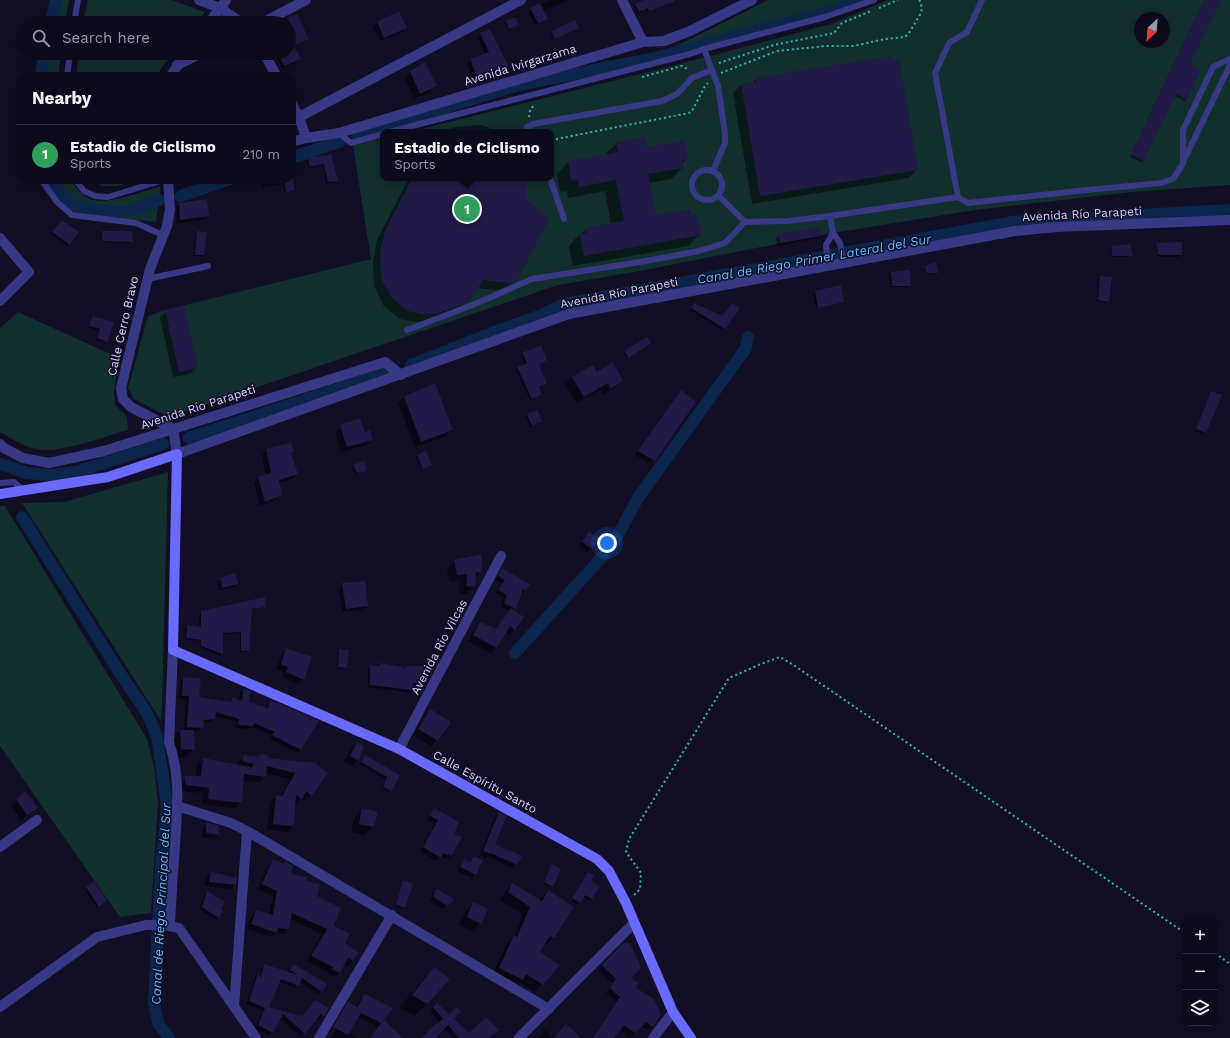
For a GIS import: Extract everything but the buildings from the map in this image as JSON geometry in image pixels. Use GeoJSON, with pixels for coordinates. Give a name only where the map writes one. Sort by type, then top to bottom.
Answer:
{"type":"FeatureCollection","features":[{"type":"Feature","properties":{"kind":"main road","name":"Avenida Río Parapeti"},"geometry":{"type":"LineString","coordinates":[[0,494],[108,476],[177,454]]}},
{"type":"Feature","properties":{"kind":"main road"},"geometry":{"type":"LineString","coordinates":[[173,650],[177,454]]}},
{"type":"Feature","properties":{"kind":"main road","name":"Calle Espíritu Santo"},"geometry":{"type":"LineString","coordinates":[[173,650],[399,749],[597,859],[609,871],[626,903],[673,1012],[691,1038]]}},
{"type":"Feature","properties":{"kind":"street"},"geometry":{"type":"LineString","coordinates":[[199,0],[223,4],[235,16]]}},
{"type":"Feature","properties":{"kind":"street"},"geometry":{"type":"LineString","coordinates":[[275,16],[306,0]]}},
{"type":"Feature","properties":{"kind":"street"},"geometry":{"type":"LineString","coordinates":[[299,117],[521,0]]}},
{"type":"Feature","properties":{"kind":"street"},"geometry":{"type":"LineString","coordinates":[[622,0],[643,42]]}},
{"type":"Feature","properties":{"kind":"street","name":"Avenida Ivirgarzama"},"geometry":{"type":"LineString","coordinates":[[296,141],[339,133],[643,42],[664,41],[690,31],[752,0]]}},
{"type":"Feature","properties":{"kind":"street"},"geometry":{"type":"LineString","coordinates":[[214,16],[223,4]]}},
{"type":"Feature","properties":{"kind":"street"},"geometry":{"type":"LineString","coordinates":[[173,72],[181,60]]}},
{"type":"Feature","properties":{"kind":"street"},"geometry":{"type":"LineString","coordinates":[[177,65],[187,60]]}},
{"type":"Feature","properties":{"kind":"street"},"geometry":{"type":"LineString","coordinates":[[268,60],[274,72]]}},
{"type":"Feature","properties":{"kind":"street"},"geometry":{"type":"LineString","coordinates":[[296,111],[306,138]]}},
{"type":"Feature","properties":{"kind":"street","name":"Calle Cerro Bravo"},"geometry":{"type":"LineString","coordinates":[[168,184],[170,210],[167,226],[147,279],[121,388],[123,399],[131,407],[173,429]]}},
{"type":"Feature","properties":{"kind":"street","name":"Avenida Río Parapeti"},"geometry":{"type":"LineString","coordinates":[[177,454],[569,314],[1022,230],[1057,226],[1230,220]]}},
{"type":"Feature","properties":{"kind":"street"},"geometry":{"type":"LineString","coordinates":[[0,238],[29,272],[0,301]]}},
{"type":"Feature","properties":{"kind":"street","name":"Avenida Río Parapeti"},"geometry":{"type":"LineString","coordinates":[[0,444],[23,458],[49,462],[104,451],[385,362],[401,375]]}},
{"type":"Feature","properties":{"kind":"street"},"geometry":{"type":"LineString","coordinates":[[173,429],[177,454]]}},
{"type":"Feature","properties":{"kind":"street","name":"Avenida Río Vilcas"},"geometry":{"type":"LineString","coordinates":[[399,749],[501,556]]}},
{"type":"Feature","properties":{"kind":"street"},"geometry":{"type":"LineString","coordinates":[[167,925],[177,806],[177,772],[169,742],[173,650]]}},
{"type":"Feature","properties":{"kind":"street"},"geometry":{"type":"LineString","coordinates":[[177,806],[231,823],[247,831],[392,915],[549,1009]]}},
{"type":"Feature","properties":{"kind":"street"},"geometry":{"type":"LineString","coordinates":[[0,847],[37,820]]}},
{"type":"Feature","properties":{"kind":"street"},"geometry":{"type":"LineString","coordinates":[[234,1007],[247,831]]}},
{"type":"Feature","properties":{"kind":"street"},"geometry":{"type":"LineString","coordinates":[[319,1038],[392,915]]}},
{"type":"Feature","properties":{"kind":"street"},"geometry":{"type":"LineString","coordinates":[[519,1038],[634,923]]}},
{"type":"Feature","properties":{"kind":"street"},"geometry":{"type":"LineString","coordinates":[[0,1007],[97,937],[146,925],[167,925],[179,928],[256,1038]]}},
{"type":"Feature","properties":{"kind":"street"},"geometry":{"type":"LineString","coordinates":[[653,1038],[673,1012]]}},
{"type":"Feature","properties":{"kind":"lane"},"geometry":{"type":"LineString","coordinates":[[75,16],[78,0]]}},
{"type":"Feature","properties":{"kind":"lane"},"geometry":{"type":"LineString","coordinates":[[401,129],[690,54],[825,17],[874,0]]}},
{"type":"Feature","properties":{"kind":"lane"},"geometry":{"type":"LineString","coordinates":[[958,197],[935,73],[949,43],[967,32],[982,0]]}},
{"type":"Feature","properties":{"kind":"lane"},"geometry":{"type":"LineString","coordinates":[[704,49],[718,86],[726,133],[725,143],[714,171]]}},
{"type":"Feature","properties":{"kind":"lane"},"geometry":{"type":"LineString","coordinates":[[1183,164],[1183,130],[1213,67],[1230,59]]}},
{"type":"Feature","properties":{"kind":"lane"},"geometry":{"type":"LineString","coordinates":[[68,72],[69,60]]}},
{"type":"Feature","properties":{"kind":"lane"},"geometry":{"type":"LineString","coordinates":[[407,330],[475,304],[532,279],[640,262],[699,250],[724,243],[745,222],[788,221],[958,197],[968,203],[1162,183],[1173,179],[1183,164],[1230,65]]}},
{"type":"Feature","properties":{"kind":"lane"},"geometry":{"type":"LineString","coordinates":[[526,129],[533,124],[662,101],[677,94],[692,78],[712,70]]}},
{"type":"Feature","properties":{"kind":"lane"},"geometry":{"type":"LineString","coordinates":[[339,133],[351,143],[380,135]]}},
{"type":"Feature","properties":{"kind":"lane"},"geometry":{"type":"LineString","coordinates":[[708,170],[714,171],[718,174],[722,183],[718,195],[710,199],[701,198],[694,191],[692,186],[693,180],[699,172],[708,170]]}},
{"type":"Feature","properties":{"kind":"lane"},"geometry":{"type":"LineString","coordinates":[[551,181],[564,219]]}},
{"type":"Feature","properties":{"kind":"lane"},"geometry":{"type":"LineString","coordinates":[[44,184],[57,202],[72,215],[136,223],[163,235]]}},
{"type":"Feature","properties":{"kind":"lane"},"geometry":{"type":"LineString","coordinates":[[78,184],[84,191],[95,196],[108,197],[151,184]]}},
{"type":"Feature","properties":{"kind":"lane"},"geometry":{"type":"LineString","coordinates":[[718,195],[745,222]]}},
{"type":"Feature","properties":{"kind":"lane"},"geometry":{"type":"LineString","coordinates":[[830,216],[833,233],[840,242],[844,263]]}},
{"type":"Feature","properties":{"kind":"lane"},"geometry":{"type":"LineString","coordinates":[[828,266],[826,245],[833,233]]}},
{"type":"Feature","properties":{"kind":"lane"},"geometry":{"type":"LineString","coordinates":[[147,279],[208,266]]}},
{"type":"Feature","properties":{"kind":"lane"},"geometry":{"type":"LineString","coordinates":[[0,482],[14,482],[24,491]]}},
{"type":"Feature","properties":{"kind":"path"},"geometry":{"type":"LineString","coordinates":[[554,139],[689,113],[692,111],[705,86],[719,74],[778,51],[825,46],[853,46],[885,39],[905,37],[909,34],[921,13],[922,8],[919,0]]}},
{"type":"Feature","properties":{"kind":"path"},"geometry":{"type":"LineString","coordinates":[[626,903],[640,889],[641,873],[626,852],[629,840],[729,678],[780,657],[1182,931]]}},
{"type":"Feature","properties":{"kind":"path"},"geometry":{"type":"LineString","coordinates":[[1218,956],[1230,964]]}},
{"type":"Feature","properties":{"kind":"green space"},"geometry":{"type":"Polygon","coordinates":[[[52,0],[69,0],[66,16],[49,16],[52,0]]]}},
{"type":"Feature","properties":{"kind":"green space"},"geometry":{"type":"Polygon","coordinates":[[[88,0],[171,0],[205,12],[202,16],[85,16],[88,0]]]}},
{"type":"Feature","properties":{"kind":"green space"},"geometry":{"type":"Polygon","coordinates":[[[768,0],[847,0],[826,8],[662,53],[768,0]]]}},
{"type":"Feature","properties":{"kind":"green space"},"geometry":{"type":"Polygon","coordinates":[[[888,0],[1230,0],[1230,185],[1132,192],[975,210],[833,233],[640,271],[558,285],[169,417],[134,399],[128,388],[148,316],[165,310],[371,259],[353,146],[380,139],[380,181],[554,181],[554,129],[421,129],[672,66],[831,24],[888,0]]]}},
{"type":"Feature","properties":{"kind":"green space"},"geometry":{"type":"Polygon","coordinates":[[[41,60],[60,60],[59,72],[39,72],[41,60]]]}},
{"type":"Feature","properties":{"kind":"green space"},"geometry":{"type":"Polygon","coordinates":[[[78,60],[168,60],[159,72],[77,72],[78,60]]]}},
{"type":"Feature","properties":{"kind":"green space"},"geometry":{"type":"Polygon","coordinates":[[[60,184],[74,184],[89,199],[100,201],[118,199],[161,186],[156,222],[107,217],[78,209],[60,184]]]}},
{"type":"Feature","properties":{"kind":"green space"},"geometry":{"type":"Polygon","coordinates":[[[98,184],[124,184],[118,186],[102,186],[98,184]]]}},
{"type":"Feature","properties":{"kind":"green space"},"geometry":{"type":"Polygon","coordinates":[[[18,312],[119,358],[114,393],[115,405],[127,417],[128,430],[81,444],[45,450],[27,446],[0,432],[0,328],[18,312]]]}},
{"type":"Feature","properties":{"kind":"green space"},"geometry":{"type":"Polygon","coordinates":[[[168,472],[161,721],[22,503],[64,502],[168,472]]]}},
{"type":"Feature","properties":{"kind":"green space"},"geometry":{"type":"Polygon","coordinates":[[[0,506],[5,506],[147,739],[154,767],[158,802],[151,913],[120,917],[0,746],[0,506]]]}},
{"type":"Feature","properties":{"kind":"waterway"},"geometry":{"type":"LineString","coordinates":[[53,16],[56,0]]}},
{"type":"Feature","properties":{"kind":"waterway"},"geometry":{"type":"LineString","coordinates":[[357,135],[518,85],[655,58],[823,13],[860,0]]}},
{"type":"Feature","properties":{"kind":"waterway"},"geometry":{"type":"LineString","coordinates":[[42,72],[43,60]]}},
{"type":"Feature","properties":{"kind":"waterway"},"geometry":{"type":"LineString","coordinates":[[296,156],[339,142]]}},
{"type":"Feature","properties":{"kind":"waterway"},"geometry":{"type":"LineString","coordinates":[[53,184],[72,205],[90,209],[110,212],[128,211],[159,200]]}},
{"type":"Feature","properties":{"kind":"waterway"},"geometry":{"type":"LineString","coordinates":[[181,196],[216,184]]}},
{"type":"Feature","properties":{"kind":"waterway","name":"Canal de Riego Primer Lateral del Sur"},"geometry":{"type":"LineString","coordinates":[[411,365],[539,316],[565,304],[1013,222],[1230,210]]}},
{"type":"Feature","properties":{"kind":"waterway"},"geometry":{"type":"LineString","coordinates":[[515,653],[612,546],[638,498],[746,348],[748,337]]}},
{"type":"Feature","properties":{"kind":"waterway","name":"Canal de Riego Primer Lateral del Sur"},"geometry":{"type":"LineString","coordinates":[[189,438],[392,371]]}},
{"type":"Feature","properties":{"kind":"waterway","name":"Canal de Riego Primer Lateral del Sur"},"geometry":{"type":"LineString","coordinates":[[0,464],[27,473],[51,475],[76,472],[163,444]]}},
{"type":"Feature","properties":{"kind":"waterway","name":"Canal de Riego Principal del Sur"},"geometry":{"type":"LineString","coordinates":[[22,517],[116,667],[147,713],[157,736],[167,805],[161,868],[154,1003],[158,1023],[169,1038]]}},
{"type":"Feature","properties":{"kind":"place","name":"Estadio de Ciclismo"},"geometry":{"type":"Point","coordinates":[467,209]}}]}
